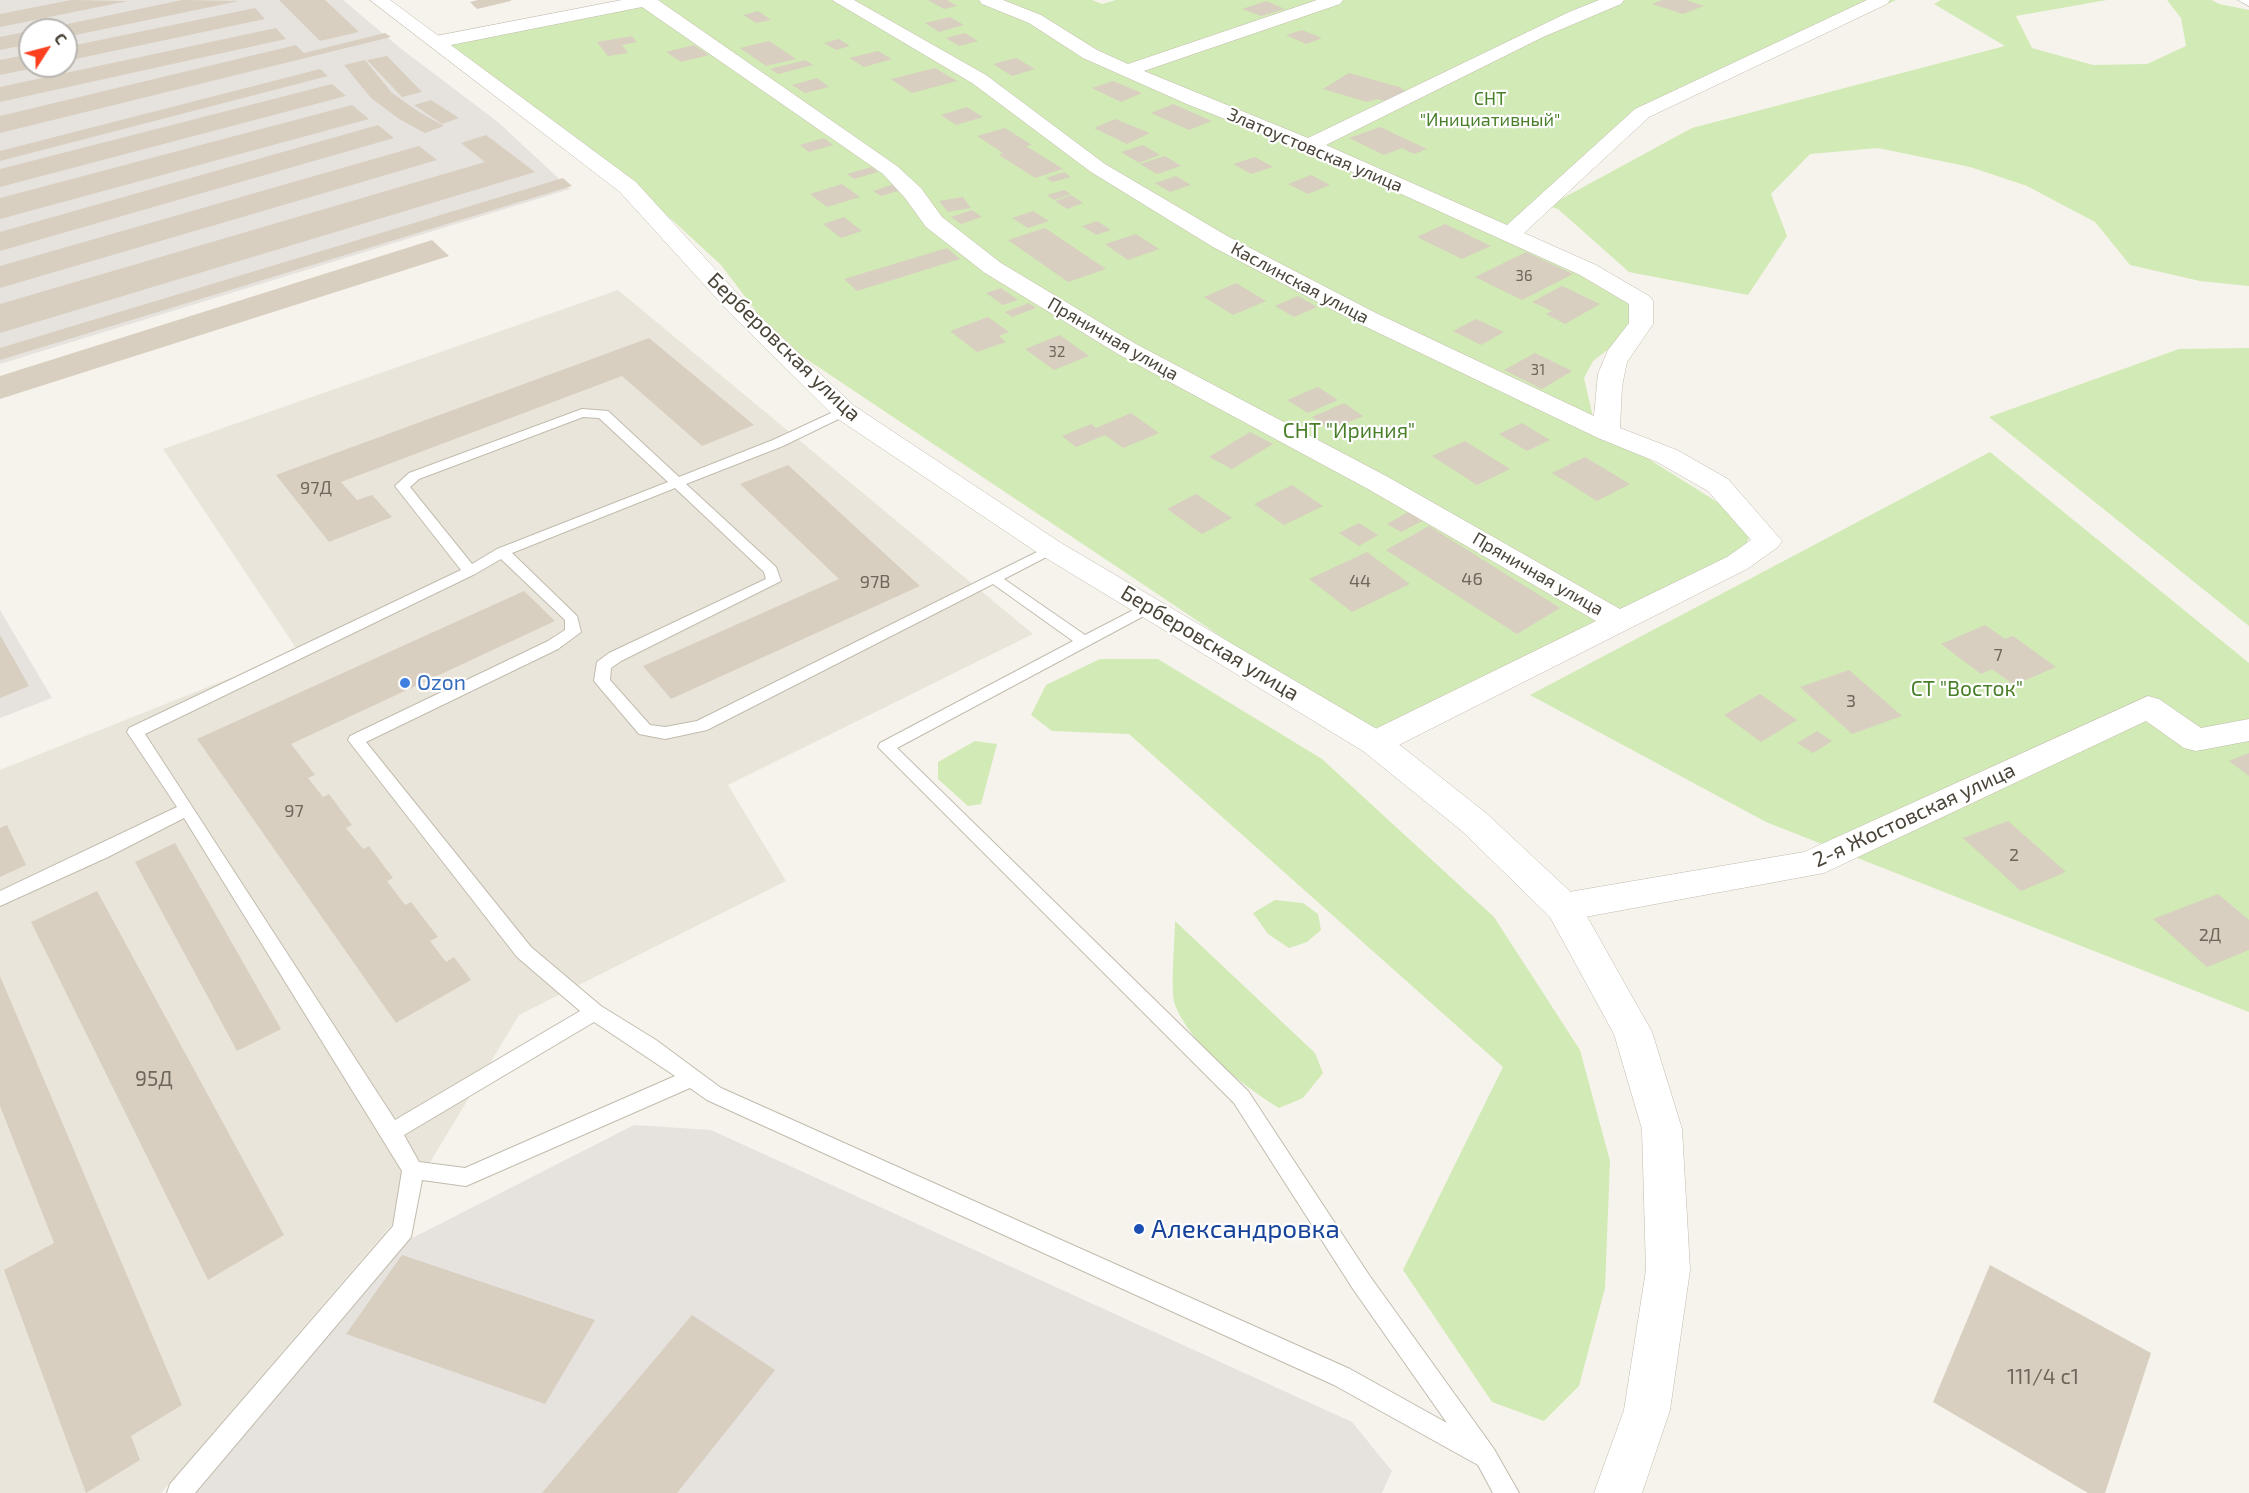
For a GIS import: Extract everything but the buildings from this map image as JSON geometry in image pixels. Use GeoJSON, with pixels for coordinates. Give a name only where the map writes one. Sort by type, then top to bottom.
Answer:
{"type":"FeatureCollection","features":[{"type":"Feature","properties":{"kind":"street","name":"Берберовская улица"},"geometry":{"type":"LineString","coordinates":[[379,0],[628,187],[737,307],[844,411],[1051,549],[1375,743],[1474,822],[1563,907],[1633,1032],[1662,1129],[1668,1270],[1647,1410],[1618,1493]]}},
{"type":"Feature","properties":{"kind":"street"},"geometry":{"type":"LineString","coordinates":[[436,42],[647,0]]}},
{"type":"Feature","properties":{"kind":"street","name":"Пряничная улица"},"geometry":{"type":"LineString","coordinates":[[647,0],[890,170],[913,193],[934,222],[993,268],[1127,349],[1378,483],[1619,621]]}},
{"type":"Feature","properties":{"kind":"street","name":"Каслинская улица"},"geometry":{"type":"LineString","coordinates":[[841,0],[979,79],[1098,168],[1221,242],[1367,318],[1607,432],[1667,456],[1718,485],[1768,541],[1737,563],[1619,621]]}},
{"type":"Feature","properties":{"kind":"street","name":"Златоустовская улица"},"geometry":{"type":"LineString","coordinates":[[988,0],[1035,19],[1090,54],[1197,101],[1309,145],[1588,270],[1641,301],[1641,324],[1622,343],[1610,367],[1607,432]]}},
{"type":"Feature","properties":{"kind":"street"},"geometry":{"type":"LineString","coordinates":[[1129,70],[1334,0]]}},
{"type":"Feature","properties":{"kind":"street"},"geometry":{"type":"LineString","coordinates":[[1309,145],[1377,114],[1549,27],[1615,0]]}},
{"type":"Feature","properties":{"kind":"street"},"geometry":{"type":"LineString","coordinates":[[1509,235],[1642,114],[1881,0]]}},
{"type":"Feature","properties":{"kind":"street"},"geometry":{"type":"LineString","coordinates":[[1375,743],[1619,621]]}},
{"type":"Feature","properties":{"kind":"street","name":"2-я Жостовская улица"},"geometry":{"type":"LineString","coordinates":[[1563,907],[1811,864],[2148,707],[2196,740],[2249,730]]}},
{"type":"Feature","properties":{"kind":"lane"},"geometry":{"type":"LineString","coordinates":[[178,1493],[403,1230],[413,1170],[392,1132],[187,809],[135,732],[471,571],[502,552],[778,443],[844,411]]}},
{"type":"Feature","properties":{"kind":"lane"},"geometry":{"type":"LineString","coordinates":[[471,571],[402,486],[414,476],[582,413],[603,414],[771,570],[774,581],[615,657],[603,666],[602,681],[645,730],[666,733],[701,726],[1051,549]]}},
{"type":"Feature","properties":{"kind":"lane"},"geometry":{"type":"LineString","coordinates":[[502,552],[572,619],[573,632],[553,645],[356,740],[524,952],[594,1012],[649,1046],[714,1094],[1342,1377],[1486,1457]]}},
{"type":"Feature","properties":{"kind":"lane"},"geometry":{"type":"LineString","coordinates":[[995,579],[1082,640]]}},
{"type":"Feature","properties":{"kind":"lane"},"geometry":{"type":"LineString","coordinates":[[1150,607],[1082,640],[886,747],[1241,1097],[1361,1282],[1486,1457],[1507,1493]]}},
{"type":"Feature","properties":{"kind":"lane"},"geometry":{"type":"LineString","coordinates":[[0,899],[102,852],[187,809]]}},
{"type":"Feature","properties":{"kind":"lane"},"geometry":{"type":"LineString","coordinates":[[392,1132],[594,1012]]}},
{"type":"Feature","properties":{"kind":"lane"},"geometry":{"type":"LineString","coordinates":[[413,1170],[466,1177],[692,1078]]}},
{"type":"Feature","properties":{"kind":"shaded area"},"geometry":{"type":"Polygon","coordinates":[[[0,0],[343,0],[400,48],[498,122],[570,189],[0,364],[0,0]]]}},
{"type":"Feature","properties":{"kind":"shaded area"},"geometry":{"type":"Polygon","coordinates":[[[618,290],[1033,634],[728,785],[786,881],[519,1015],[394,1222],[161,1493],[0,1493],[0,770],[298,651],[163,449],[618,290]]]}},
{"type":"Feature","properties":{"kind":"shaded area"},"geometry":{"type":"Polygon","coordinates":[[[0,610],[52,698],[0,718],[0,610]]]}},
{"type":"Feature","properties":{"kind":"shaded area"},"geometry":{"type":"Polygon","coordinates":[[[634,1125],[711,1130],[1352,1422],[1392,1471],[1382,1493],[184,1493],[375,1257],[634,1125]]]}},
{"type":"Feature","properties":{"kind":"green space","name":"СНТ \"Ириния\""},"geometry":{"type":"Polygon","coordinates":[[[643,0],[1092,0],[1102,4],[1116,0],[1896,0],[1649,116],[1552,204],[1692,128],[2005,46],[1934,4],[1941,0],[2107,0],[2016,16],[2032,48],[2093,65],[2147,64],[2186,46],[2181,18],[2167,0],[2212,0],[2219,4],[2249,10],[2249,286],[2200,281],[2130,265],[2095,222],[2027,186],[1970,167],[1878,148],[1810,154],[1771,194],[1787,236],[1748,295],[1629,272],[1558,209],[1548,206],[1512,239],[1636,303],[1645,321],[1593,361],[1584,378],[1593,417],[1639,453],[1754,525],[1743,552],[1371,737],[778,340],[721,265],[619,171],[444,42],[643,0]]]}},
{"type":"Feature","properties":{"kind":"green space"},"geometry":{"type":"Polygon","coordinates":[[[2249,348],[2249,626],[1989,417],[2179,349],[2249,348]]]}},
{"type":"Feature","properties":{"kind":"green space","name":"СТ \"Восток\""},"geometry":{"type":"Polygon","coordinates":[[[1990,452],[2249,663],[2249,1012],[1766,822],[1530,695],[1990,452]]]}},
{"type":"Feature","properties":{"kind":"green space"},"geometry":{"type":"Polygon","coordinates":[[[1100,659],[1158,659],[1322,759],[1494,917],[1580,1050],[1610,1161],[1605,1288],[1579,1386],[1544,1421],[1492,1402],[1403,1270],[1503,1067],[1129,734],[1052,731],[1031,715],[1046,685],[1100,659]]]}},
{"type":"Feature","properties":{"kind":"green space"},"geometry":{"type":"Polygon","coordinates":[[[975,741],[997,744],[981,804],[968,806],[938,779],[938,762],[975,741]]]}},
{"type":"Feature","properties":{"kind":"green space"},"geometry":{"type":"Polygon","coordinates":[[[1275,900],[1303,903],[1318,914],[1321,930],[1307,942],[1289,948],[1268,934],[1253,913],[1275,900]]]}},
{"type":"Feature","properties":{"kind":"green space"},"geometry":{"type":"Polygon","coordinates":[[[1175,921],[1315,1053],[1323,1073],[1303,1098],[1279,1108],[1234,1076],[1193,1035],[1175,1005],[1173,977],[1175,921]]]}},
{"type":"Feature","properties":{"kind":"place","name":"Ozon"},"geometry":{"type":"Point","coordinates":[405,683]}},
{"type":"Feature","properties":{"kind":"place","name":"Александровка"},"geometry":{"type":"Point","coordinates":[1139,1229]}},
{"type":"Feature","properties":{"kind":"park label","name":"СНТ \"Инициативный\""},"geometry":{"type":"Point","coordinates":[1490,109]}}]}
